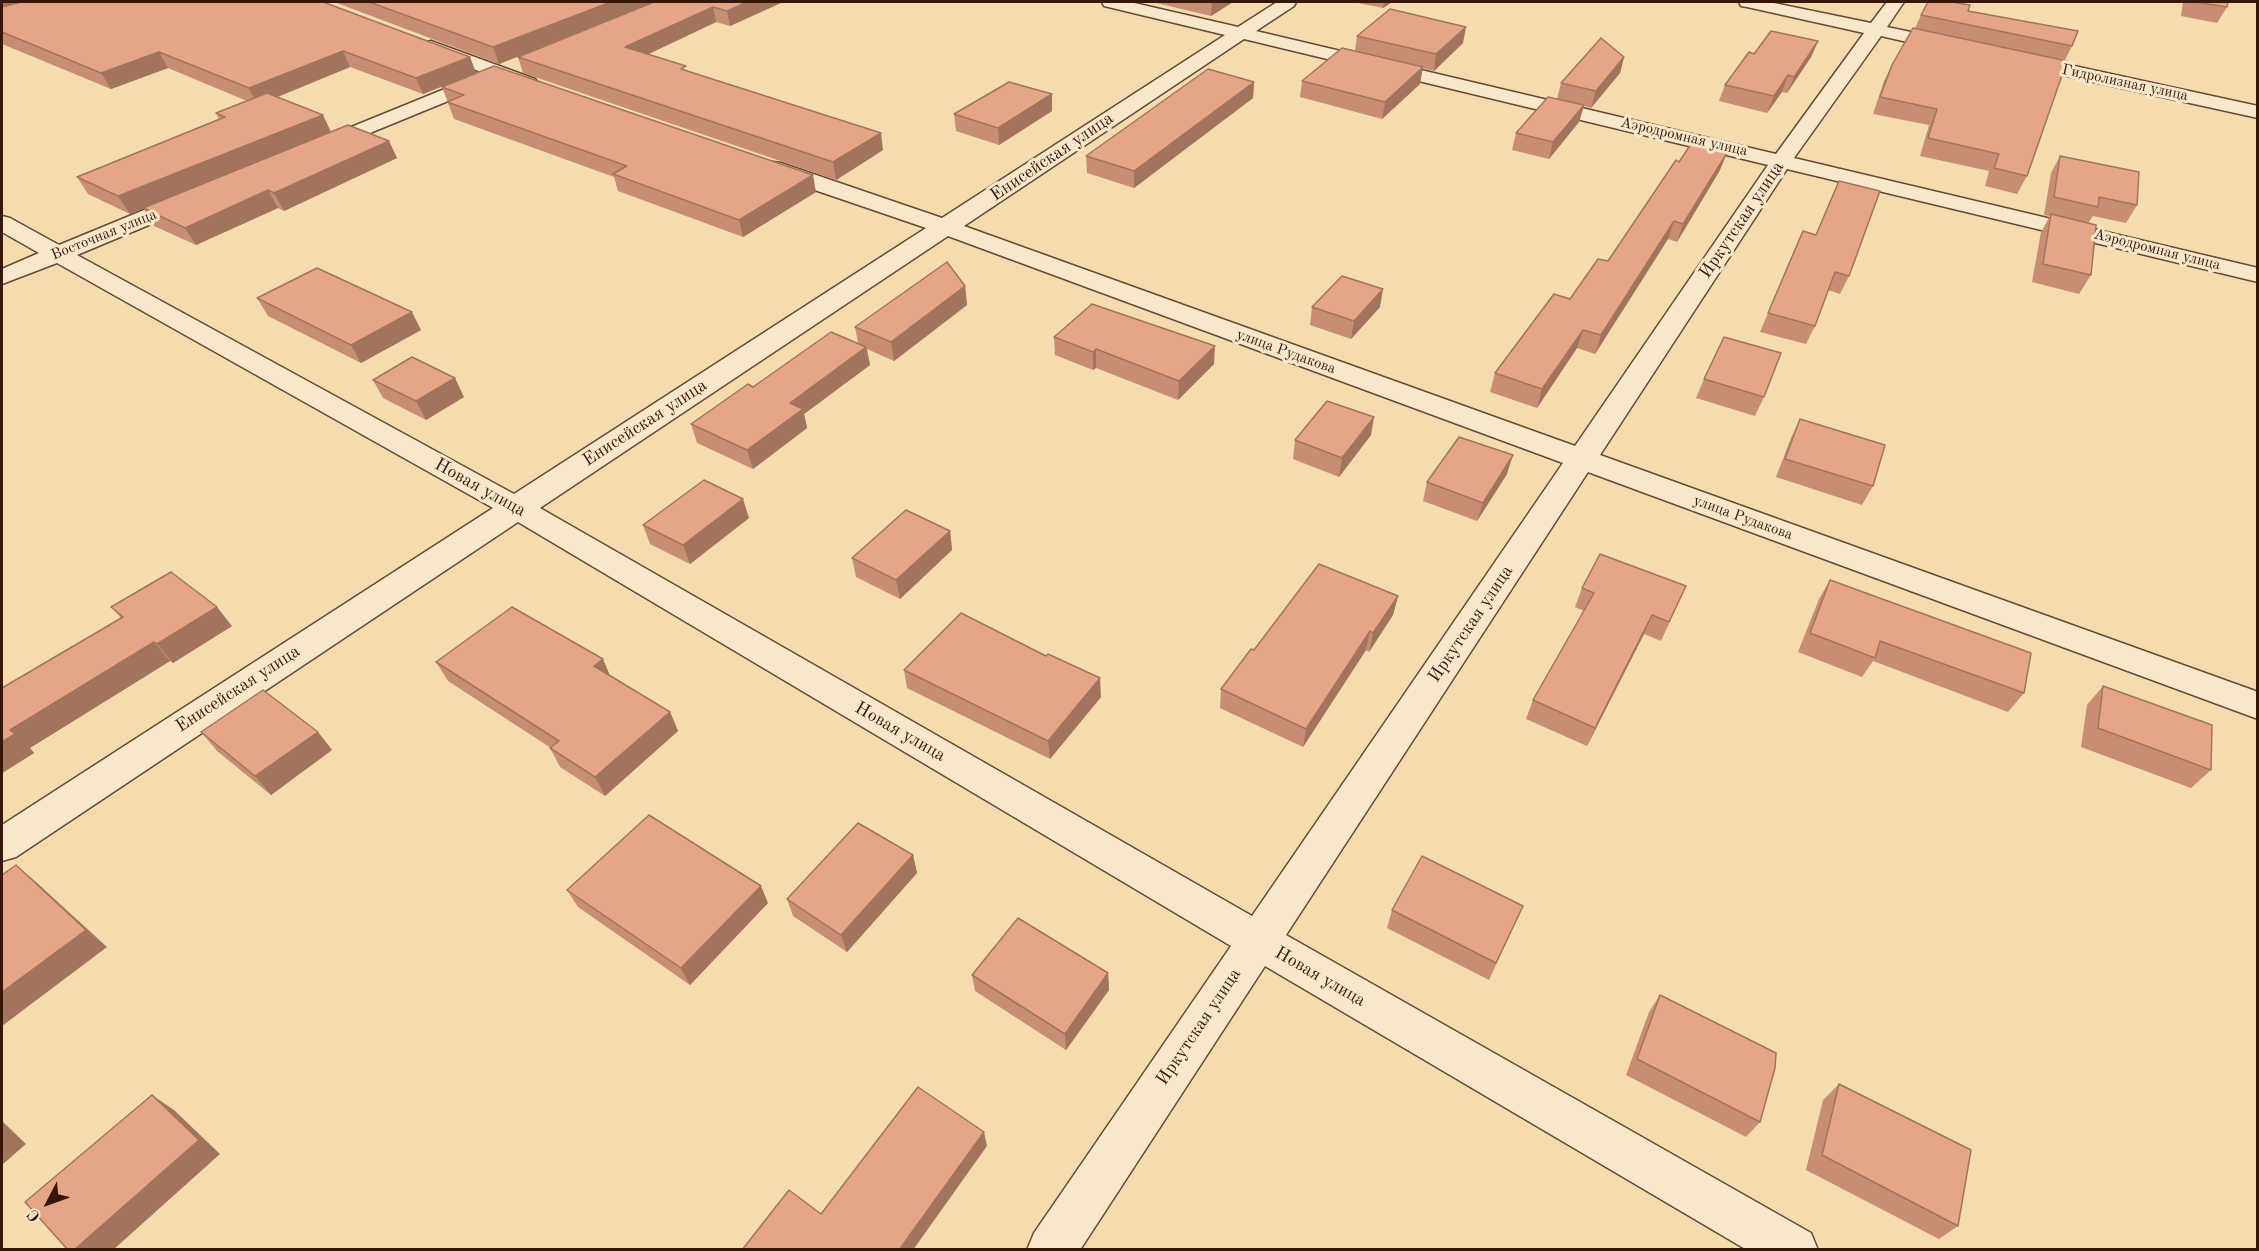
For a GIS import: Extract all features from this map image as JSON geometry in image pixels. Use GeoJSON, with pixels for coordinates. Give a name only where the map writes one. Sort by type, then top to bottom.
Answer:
{"type":"FeatureCollection","features":[{"type":"Feature","properties":{"kind":"street","name":"Аэродромная улица"},"geometry":{"type":"LineString","coordinates":[[1110,2],[2258,275]]}},
{"type":"Feature","properties":{"kind":"street","name":"Енисейская улица"},"geometry":{"type":"LineString","coordinates":[[2,845],[1288,2]]}},
{"type":"Feature","properties":{"kind":"street"},"geometry":{"type":"LineString","coordinates":[[1747,2],[1970,50]]}},
{"type":"Feature","properties":{"kind":"street","name":"Иркутская улица"},"geometry":{"type":"LineString","coordinates":[[1051,1250],[1782,160],[1896,2]]}},
{"type":"Feature","properties":{"kind":"street"},"geometry":{"type":"LineString","coordinates":[[412,39],[555,92]]}},
{"type":"Feature","properties":{"kind":"street","name":"Гидролизная улица"},"geometry":{"type":"LineString","coordinates":[[2004,57],[2258,112]]}},
{"type":"Feature","properties":{"kind":"street"},"geometry":{"type":"LineString","coordinates":[[300,154],[532,60]]}},
{"type":"Feature","properties":{"kind":"street","name":"улица Рудакова"},"geometry":{"type":"LineString","coordinates":[[745,158],[945,227],[2258,706]]}},
{"type":"Feature","properties":{"kind":"street","name":"Восточная улица"},"geometry":{"type":"LineString","coordinates":[[2,277],[212,190]]}},
{"type":"Feature","properties":{"kind":"street","name":"Новая улица"},"geometry":{"type":"LineString","coordinates":[[2,223],[515,507],[1794,1250]]}},
{"type":"Feature","properties":{"kind":"building"},"geometry":{"type":"Polygon","coordinates":[[[21,2],[323,2],[470,57],[416,78],[343,51],[249,88],[159,52],[101,73],[2,32],[2,7],[21,2]]]}},
{"type":"Feature","properties":{"kind":"building"},"geometry":{"type":"Polygon","coordinates":[[[369,2],[611,2],[493,47],[369,2]]]}},
{"type":"Feature","properties":{"kind":"building"},"geometry":{"type":"Polygon","coordinates":[[[654,2],[747,2],[727,11],[713,7],[625,47],[686,66],[681,69],[881,133],[833,162],[518,57],[654,2]]]}},
{"type":"Feature","properties":{"kind":"building"},"geometry":{"type":"Polygon","coordinates":[[[1928,2],[1970,5],[1968,11],[2078,31],[2072,46],[1921,15],[1928,2]]]}},
{"type":"Feature","properties":{"kind":"building"},"geometry":{"type":"Polygon","coordinates":[[[2195,2],[2228,2],[2227,7],[2195,2]]]}},
{"type":"Feature","properties":{"kind":"building"},"geometry":{"type":"Polygon","coordinates":[[[1390,9],[1466,27],[1436,54],[1357,36],[1390,9]]]}},
{"type":"Feature","properties":{"kind":"building"},"geometry":{"type":"Polygon","coordinates":[[[1913,28],[2067,61],[2027,176],[1994,168],[1999,154],[1928,138],[1937,109],[1880,97],[1892,65],[1913,28]]]}},
{"type":"Feature","properties":{"kind":"building"},"geometry":{"type":"Polygon","coordinates":[[[1771,31],[1818,41],[1794,77],[1788,75],[1774,96],[1725,85],[1749,52],[1754,54],[1771,31]]]}},
{"type":"Feature","properties":{"kind":"building"},"geometry":{"type":"Polygon","coordinates":[[[1601,38],[1624,57],[1596,91],[1561,83],[1601,38]]]}},
{"type":"Feature","properties":{"kind":"building"},"geometry":{"type":"Polygon","coordinates":[[[1342,48],[1423,67],[1385,102],[1302,81],[1342,48]]]}},
{"type":"Feature","properties":{"kind":"building"},"geometry":{"type":"Polygon","coordinates":[[[494,66],[813,175],[739,220],[613,174],[627,166],[447,102],[464,95],[442,87],[494,66]]]}},
{"type":"Feature","properties":{"kind":"building"},"geometry":{"type":"Polygon","coordinates":[[[1208,69],[1254,82],[1134,171],[1086,156],[1208,69]]]}},
{"type":"Feature","properties":{"kind":"building"},"geometry":{"type":"Polygon","coordinates":[[[1009,82],[1052,94],[998,128],[954,114],[1009,82]]]}},
{"type":"Feature","properties":{"kind":"building"},"geometry":{"type":"Polygon","coordinates":[[[267,93],[323,115],[118,196],[77,177],[225,117],[216,113],[267,93]]]}},
{"type":"Feature","properties":{"kind":"building"},"geometry":{"type":"Polygon","coordinates":[[[1548,97],[1584,105],[1553,142],[1516,133],[1548,97]]]}},
{"type":"Feature","properties":{"kind":"building"},"geometry":{"type":"Polygon","coordinates":[[[348,125],[389,141],[274,193],[268,190],[185,228],[143,208],[348,125]]]}},
{"type":"Feature","properties":{"kind":"building"},"geometry":{"type":"Polygon","coordinates":[[[1691,144],[1727,153],[1683,224],[1674,221],[1601,335],[1583,330],[1542,389],[1495,373],[1554,294],[1570,299],[1598,259],[1608,261],[1676,160],[1679,162],[1691,144]]]}},
{"type":"Feature","properties":{"kind":"building"},"geometry":{"type":"Polygon","coordinates":[[[2060,156],[2139,172],[2137,205],[2099,197],[2098,207],[2054,197],[2060,156]]]}},
{"type":"Feature","properties":{"kind":"building"},"geometry":{"type":"Polygon","coordinates":[[[1839,181],[1880,191],[1849,276],[1835,272],[1815,326],[1768,313],[1803,231],[1816,235],[1839,181]]]}},
{"type":"Feature","properties":{"kind":"building"},"geometry":{"type":"Polygon","coordinates":[[[2051,214],[2096,225],[2091,275],[2043,264],[2051,214]]]}},
{"type":"Feature","properties":{"kind":"building"},"geometry":{"type":"Polygon","coordinates":[[[947,262],[965,286],[891,342],[855,327],[947,262]]]}},
{"type":"Feature","properties":{"kind":"building"},"geometry":{"type":"Polygon","coordinates":[[[317,268],[412,312],[351,345],[257,298],[317,268]]]}},
{"type":"Feature","properties":{"kind":"building"},"geometry":{"type":"Polygon","coordinates":[[[1342,276],[1383,289],[1354,321],[1312,307],[1342,276]]]}},
{"type":"Feature","properties":{"kind":"building"},"geometry":{"type":"Polygon","coordinates":[[[1092,304],[1215,346],[1179,381],[1096,349],[1093,352],[1054,337],[1092,304]]]}},
{"type":"Feature","properties":{"kind":"building"},"geometry":{"type":"Polygon","coordinates":[[[831,332],[866,347],[790,403],[803,409],[747,450],[691,424],[748,384],[753,387],[831,332]]]}},
{"type":"Feature","properties":{"kind":"building"},"geometry":{"type":"Polygon","coordinates":[[[1724,337],[1781,353],[1764,397],[1704,379],[1724,337]]]}},
{"type":"Feature","properties":{"kind":"building"},"geometry":{"type":"Polygon","coordinates":[[[412,357],[455,378],[416,401],[373,380],[412,357]]]}},
{"type":"Feature","properties":{"kind":"building"},"geometry":{"type":"Polygon","coordinates":[[[1327,401],[1374,417],[1342,458],[1295,440],[1327,401]]]}},
{"type":"Feature","properties":{"kind":"building"},"geometry":{"type":"Polygon","coordinates":[[[1800,419],[1885,445],[1873,486],[1785,459],[1800,419]]]}},
{"type":"Feature","properties":{"kind":"building"},"geometry":{"type":"Polygon","coordinates":[[[1459,437],[1513,455],[1483,503],[1427,482],[1459,437]]]}},
{"type":"Feature","properties":{"kind":"building"},"geometry":{"type":"Polygon","coordinates":[[[704,480],[743,499],[683,545],[643,525],[704,480]]]}},
{"type":"Feature","properties":{"kind":"building"},"geometry":{"type":"Polygon","coordinates":[[[906,510],[950,531],[896,580],[852,558],[906,510]]]}},
{"type":"Feature","properties":{"kind":"building"},"geometry":{"type":"Polygon","coordinates":[[[1600,554],[1686,586],[1669,622],[1652,615],[1595,728],[1533,700],[1594,593],[1582,588],[1600,554]]]}},
{"type":"Feature","properties":{"kind":"building"},"geometry":{"type":"Polygon","coordinates":[[[1319,564],[1398,596],[1373,633],[1370,631],[1306,729],[1221,689],[1251,649],[1254,650],[1319,564]]]}},
{"type":"Feature","properties":{"kind":"building"},"geometry":{"type":"Polygon","coordinates":[[[171,572],[217,607],[157,644],[154,642],[10,730],[15,734],[2,742],[2,688],[123,617],[111,607],[171,572]]]}},
{"type":"Feature","properties":{"kind":"building"},"geometry":{"type":"Polygon","coordinates":[[[1830,580],[2031,653],[2024,693],[1880,641],[1875,658],[1810,633],[1830,580]]]}},
{"type":"Feature","properties":{"kind":"building"},"geometry":{"type":"Polygon","coordinates":[[[512,607],[603,659],[594,666],[670,712],[595,777],[550,748],[559,741],[436,662],[512,607]]]}},
{"type":"Feature","properties":{"kind":"building"},"geometry":{"type":"Polygon","coordinates":[[[961,613],[1046,656],[1048,654],[1100,678],[1048,741],[904,670],[961,613]]]}},
{"type":"Feature","properties":{"kind":"building"},"geometry":{"type":"Polygon","coordinates":[[[2103,686],[2212,725],[2211,770],[2098,728],[2103,686]]]}},
{"type":"Feature","properties":{"kind":"building"},"geometry":{"type":"Polygon","coordinates":[[[263,690],[318,732],[255,776],[201,732],[263,690]]]}},
{"type":"Feature","properties":{"kind":"building"},"geometry":{"type":"Polygon","coordinates":[[[649,815],[761,886],[681,968],[567,890],[649,815]]]}},
{"type":"Feature","properties":{"kind":"building"},"geometry":{"type":"Polygon","coordinates":[[[858,823],[913,855],[841,935],[787,899],[858,823]]]}},
{"type":"Feature","properties":{"kind":"building"},"geometry":{"type":"Polygon","coordinates":[[[1422,856],[1523,906],[1496,963],[1392,910],[1422,856]]]}},
{"type":"Feature","properties":{"kind":"building"},"geometry":{"type":"Polygon","coordinates":[[[16,865],[86,930],[2,992],[2,875],[16,865]]]}},
{"type":"Feature","properties":{"kind":"building"},"geometry":{"type":"Polygon","coordinates":[[[1018,918],[1108,973],[1065,1034],[972,975],[1018,918]]]}},
{"type":"Feature","properties":{"kind":"building"},"geometry":{"type":"Polygon","coordinates":[[[1660,995],[1776,1053],[1775,1068],[1760,1122],[1637,1059],[1660,995]]]}},
{"type":"Feature","properties":{"kind":"building"},"geometry":{"type":"Polygon","coordinates":[[[1839,1084],[1971,1150],[1958,1226],[1822,1155],[1839,1084]]]}},
{"type":"Feature","properties":{"kind":"building"},"geometry":{"type":"Polygon","coordinates":[[[918,1087],[984,1132],[899,1250],[742,1250],[789,1190],[821,1214],[918,1087]]]}},
{"type":"Feature","properties":{"kind":"building"},"geometry":{"type":"Polygon","coordinates":[[[152,1095],[199,1140],[74,1250],[68,1250],[25,1202],[152,1095]]]}}]}
